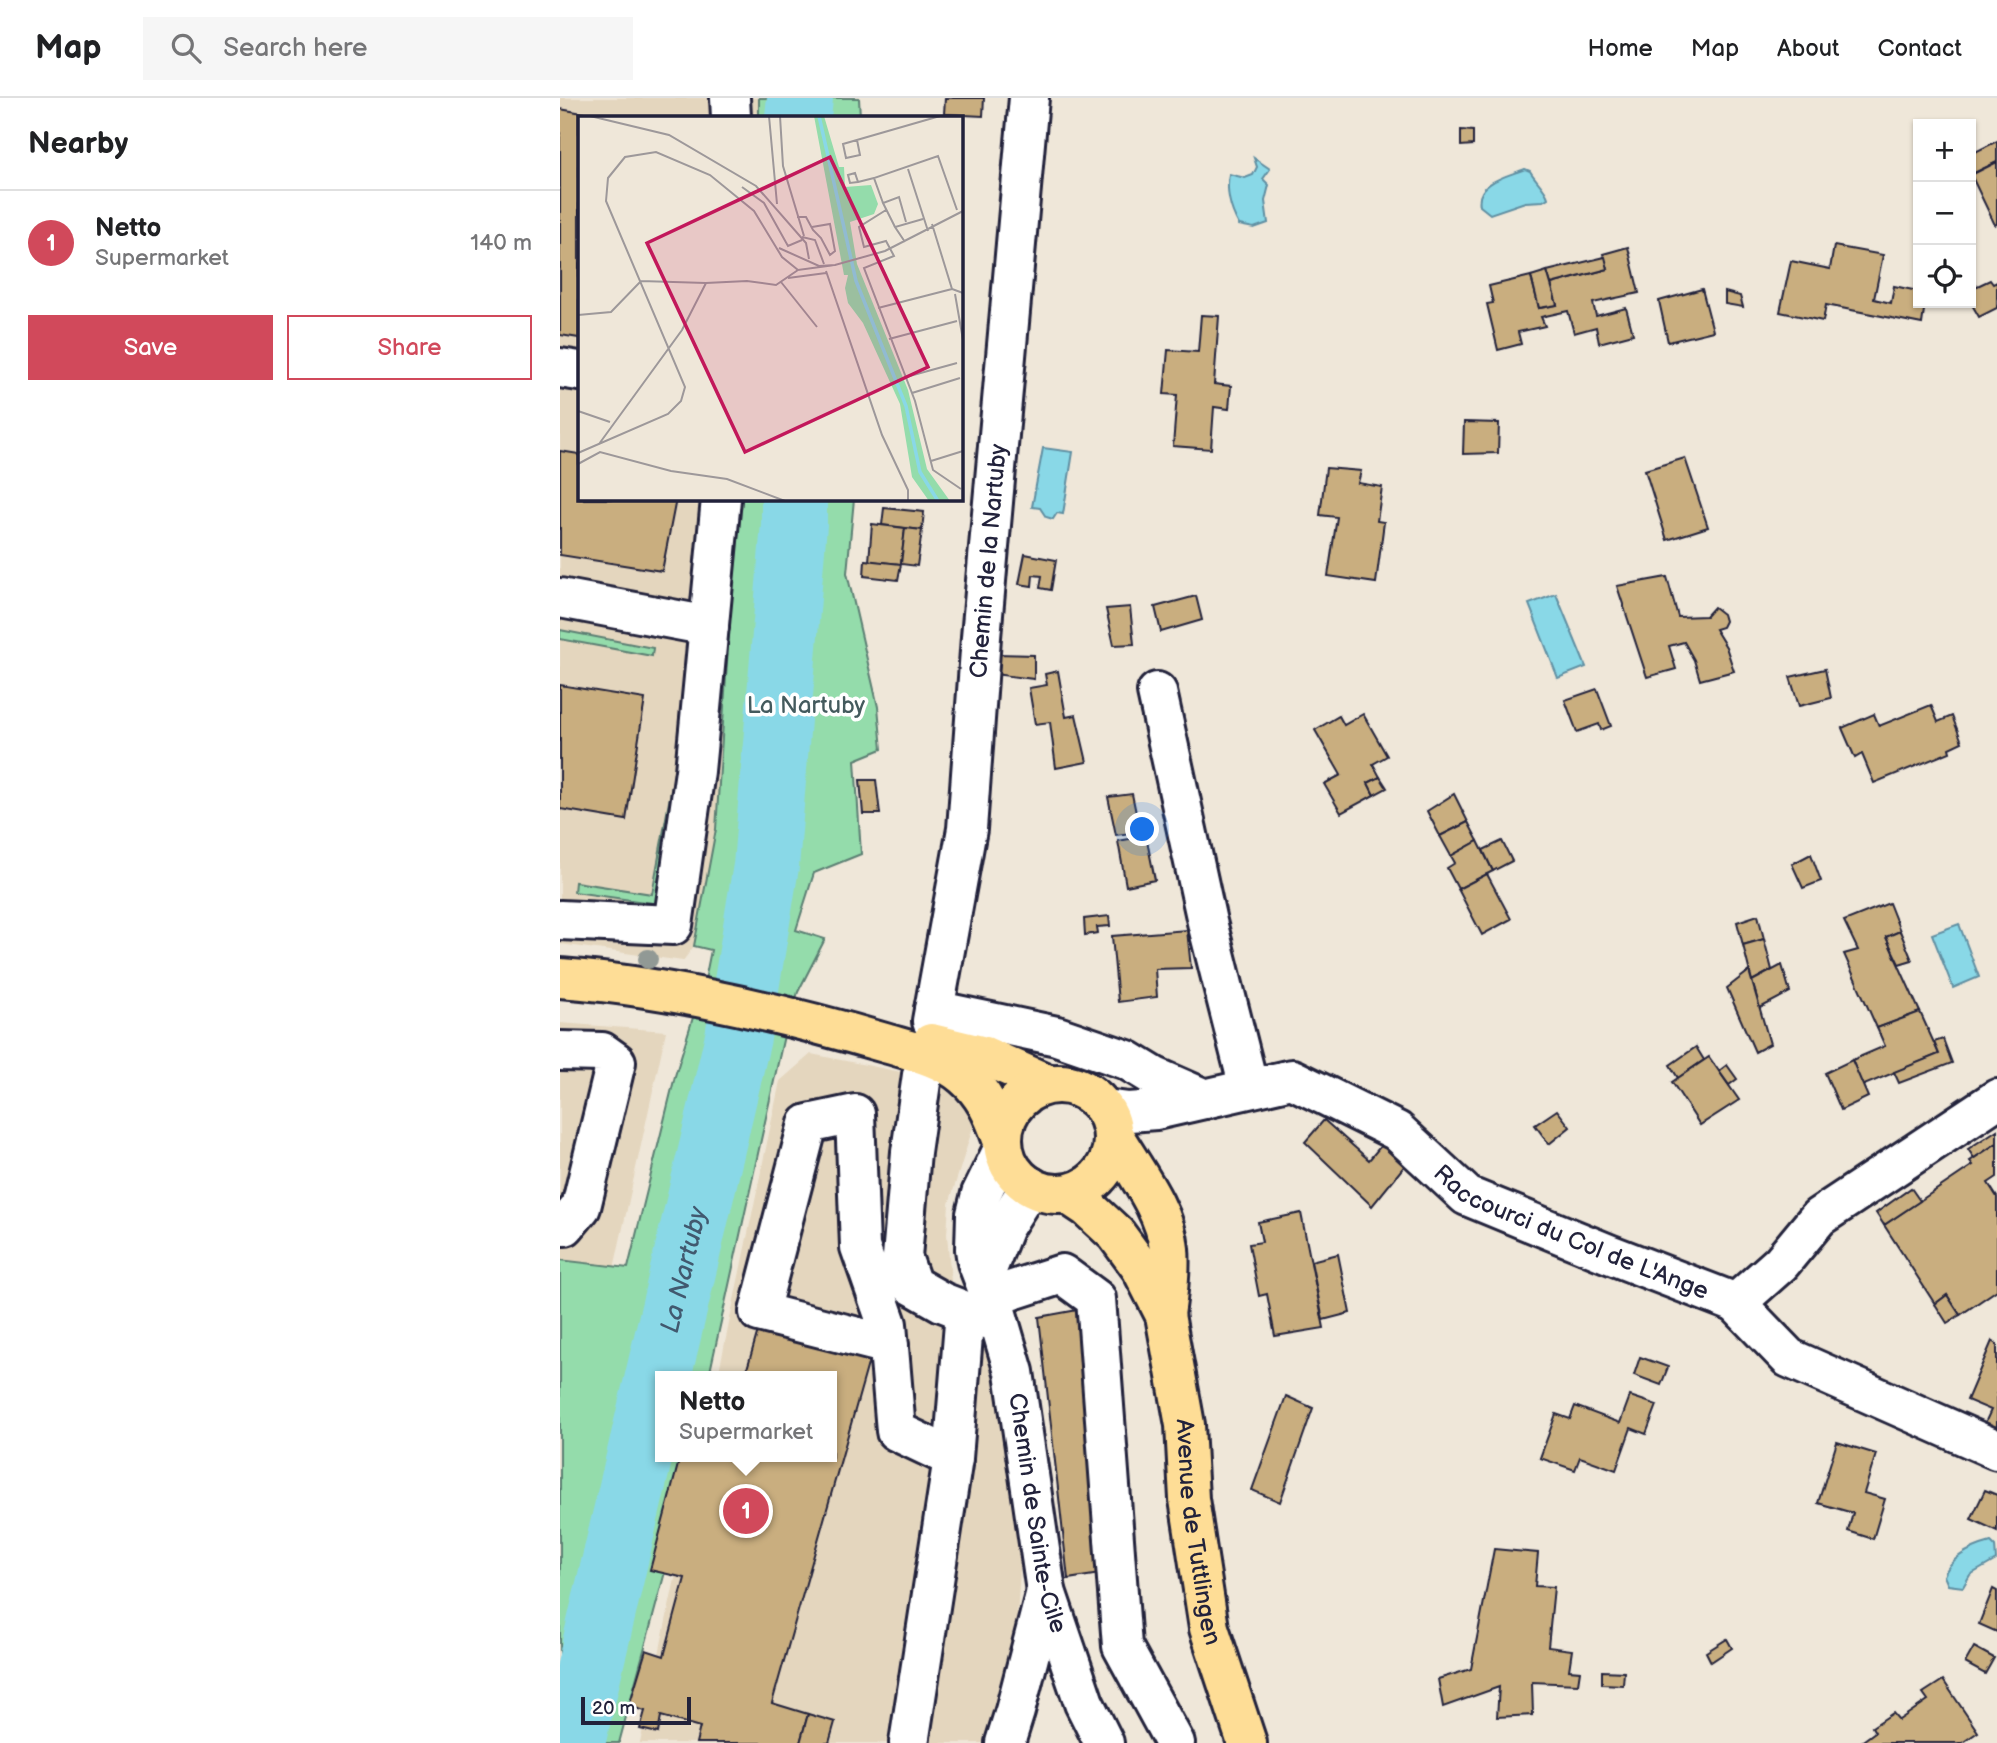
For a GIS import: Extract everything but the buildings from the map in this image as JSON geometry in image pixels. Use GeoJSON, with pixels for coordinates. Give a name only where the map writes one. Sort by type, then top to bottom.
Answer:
{"type":"FeatureCollection","features":[{"type":"Feature","properties":{"kind":"main road"},"geometry":{"type":"LineString","coordinates":[[560,978],[691,997],[852,1032],[937,1059],[963,1075],[988,1101],[1009,1164],[1018,1177],[1048,1194],[1067,1194],[1096,1180],[1106,1167],[1112,1152],[1109,1122],[1094,1096],[1064,1083],[1048,1084],[1030,1091],[1015,1103],[1006,1120],[1003,1144]]}},
{"type":"Feature","properties":{"kind":"main road"},"geometry":{"type":"LineString","coordinates":[[852,1032],[911,1039],[985,1056],[1048,1084]]}},
{"type":"Feature","properties":{"kind":"main road","name":"Avenue de Tuttlingen"},"geometry":{"type":"LineString","coordinates":[[1109,1122],[1158,1210],[1169,1247],[1169,1283],[1165,1315]]}},
{"type":"Feature","properties":{"kind":"main road","name":"Avenue de Tuttlingen"},"geometry":{"type":"LineString","coordinates":[[1067,1194],[1088,1208],[1116,1234],[1141,1268],[1165,1315],[1185,1424],[1189,1499],[1209,1628],[1247,1743]]}},
{"type":"Feature","properties":{"kind":"street"},"geometry":{"type":"LineString","coordinates":[[729,98],[732,116]]}},
{"type":"Feature","properties":{"kind":"street","name":"Chemin de la Nartuby"},"geometry":{"type":"LineString","coordinates":[[1029,98],[981,637],[967,829],[933,1016],[1057,1036],[1127,1060],[1156,1077],[1205,1099]]}},
{"type":"Feature","properties":{"kind":"street"},"geometry":{"type":"LineString","coordinates":[[560,368],[578,371]]}},
{"type":"Feature","properties":{"kind":"street"},"geometry":{"type":"LineString","coordinates":[[560,920],[673,925],[695,771],[721,500]]}},
{"type":"Feature","properties":{"kind":"street"},"geometry":{"type":"LineString","coordinates":[[560,598],[709,626]]}},
{"type":"Feature","properties":{"kind":"street"},"geometry":{"type":"LineString","coordinates":[[1157,692],[1207,922],[1249,1088]]}},
{"type":"Feature","properties":{"kind":"street"},"geometry":{"type":"LineString","coordinates":[[560,1051],[602,1052],[616,1062],[581,1207],[565,1226],[560,1226]]}},
{"type":"Feature","properties":{"kind":"street"},"geometry":{"type":"LineString","coordinates":[[922,1075],[911,1152],[902,1257],[912,1285],[942,1302],[985,1300],[1062,1274],[1096,1299],[1122,1646],[1175,1743]]}},
{"type":"Feature","properties":{"kind":"street","name":"Raccourci du Col de L'Ange"},"geometry":{"type":"LineString","coordinates":[[1109,1122],[1129,1112],[1156,1110],[1292,1079],[1397,1131],[1467,1196],[1736,1303],[1781,1264],[1819,1217],[1997,1099]]}},
{"type":"Feature","properties":{"kind":"street"},"geometry":{"type":"LineString","coordinates":[[889,1345],[759,1312],[808,1124],[855,1114],[860,1247],[887,1324],[889,1345],[895,1431],[953,1458]]}},
{"type":"Feature","properties":{"kind":"street","name":"Chemin de Sainte-Cile"},"geometry":{"type":"LineString","coordinates":[[1003,1144],[981,1194],[976,1214],[977,1262],[985,1300],[1014,1372],[1046,1591],[1084,1703],[1104,1743]]}},
{"type":"Feature","properties":{"kind":"street"},"geometry":{"type":"LineString","coordinates":[[909,1743],[953,1458],[985,1300],[1004,1227],[1030,1186]]}},
{"type":"Feature","properties":{"kind":"street"},"geometry":{"type":"LineString","coordinates":[[1736,1303],[1789,1358],[1997,1450]]}},
{"type":"Feature","properties":{"kind":"street"},"geometry":{"type":"LineString","coordinates":[[1004,1743],[1046,1591]]}},
{"type":"Feature","properties":{"kind":"shaded area"},"geometry":{"type":"Polygon","coordinates":[[[560,98],[759,98],[757,116],[578,116],[578,500],[741,500],[733,574],[716,829],[694,946],[683,961],[560,944],[560,98]]]}},
{"type":"Feature","properties":{"kind":"shaded area"},"geometry":{"type":"Polygon","coordinates":[[[560,1023],[666,1031],[560,1515],[560,1023]]]}},
{"type":"Feature","properties":{"kind":"shaded area"},"geometry":{"type":"Polygon","coordinates":[[[811,1054],[916,1075],[935,1082],[958,1097],[974,1124],[949,1204],[947,1234],[951,1281],[990,1352],[1022,1539],[1015,1648],[986,1743],[640,1743],[700,1462],[837,1462],[837,1371],[719,1371],[780,1081],[811,1054]]]}},
{"type":"Feature","properties":{"kind":"green space"},"geometry":{"type":"Polygon","coordinates":[[[759,98],[859,98],[860,116],[759,116],[759,98]]]}},
{"type":"Feature","properties":{"kind":"green space","name":"La Nartuby"},"geometry":{"type":"Polygon","coordinates":[[[741,500],[854,500],[847,573],[878,707],[882,749],[855,760],[861,854],[814,873],[796,930],[825,939],[798,992],[783,1040],[710,1371],[655,1371],[655,1462],[681,1462],[651,1568],[665,1572],[619,1743],[560,1743],[560,1260],[628,1268],[675,1076],[706,975],[711,950],[694,946],[716,829],[731,601],[741,500]]]}},
{"type":"Feature","properties":{"kind":"green space"},"geometry":{"type":"Polygon","coordinates":[[[560,630],[653,648],[652,656],[560,639],[560,630]]]}},
{"type":"Feature","properties":{"kind":"green space"},"geometry":{"type":"Polygon","coordinates":[[[680,742],[659,904],[574,892],[575,882],[652,894],[680,742]]]}},
{"type":"Feature","properties":{"kind":"water"},"geometry":{"type":"Polygon","coordinates":[[[1254,158],[1270,169],[1263,179],[1269,185],[1265,201],[1268,223],[1254,228],[1239,225],[1231,206],[1228,187],[1229,174],[1245,178],[1253,175],[1257,167],[1254,158]]]}},
{"type":"Feature","properties":{"kind":"water"},"geometry":{"type":"Polygon","coordinates":[[[1525,169],[1530,171],[1548,198],[1525,202],[1490,214],[1480,206],[1483,191],[1494,181],[1525,169]]]}},
{"type":"Feature","properties":{"kind":"water"},"geometry":{"type":"Polygon","coordinates":[[[1043,448],[1073,452],[1063,514],[1057,513],[1053,519],[1046,517],[1040,508],[1032,507],[1043,448]]]}},
{"type":"Feature","properties":{"kind":"water"},"geometry":{"type":"Polygon","coordinates":[[[1556,594],[1586,667],[1558,678],[1529,604],[1556,594]]]}},
{"type":"Feature","properties":{"kind":"water"},"geometry":{"type":"Polygon","coordinates":[[[1959,924],[1979,977],[1953,988],[1932,934],[1959,924]]]}},
{"type":"Feature","properties":{"kind":"water"},"geometry":{"type":"Polygon","coordinates":[[[1991,1542],[1995,1546],[1996,1560],[1970,1575],[1963,1587],[1948,1585],[1944,1576],[1957,1558],[1991,1542]]]}},
{"type":"Feature","properties":{"kind":"waterway","name":"La Nartuby"},"geometry":{"type":"LineString","coordinates":[[798,116],[800,98]]}},
{"type":"Feature","properties":{"kind":"waterway","name":"La Nartuby"},"geometry":{"type":"LineString","coordinates":[[659,1371],[738,1037],[766,866],[794,500]]}},
{"type":"Feature","properties":{"kind":"waterway","name":"La Nartuby"},"geometry":{"type":"LineString","coordinates":[[572,1743],[655,1390]]}},
{"type":"Feature","properties":{"kind":"place","name":"Netto"},"geometry":{"type":"Point","coordinates":[746,1511]}}]}
